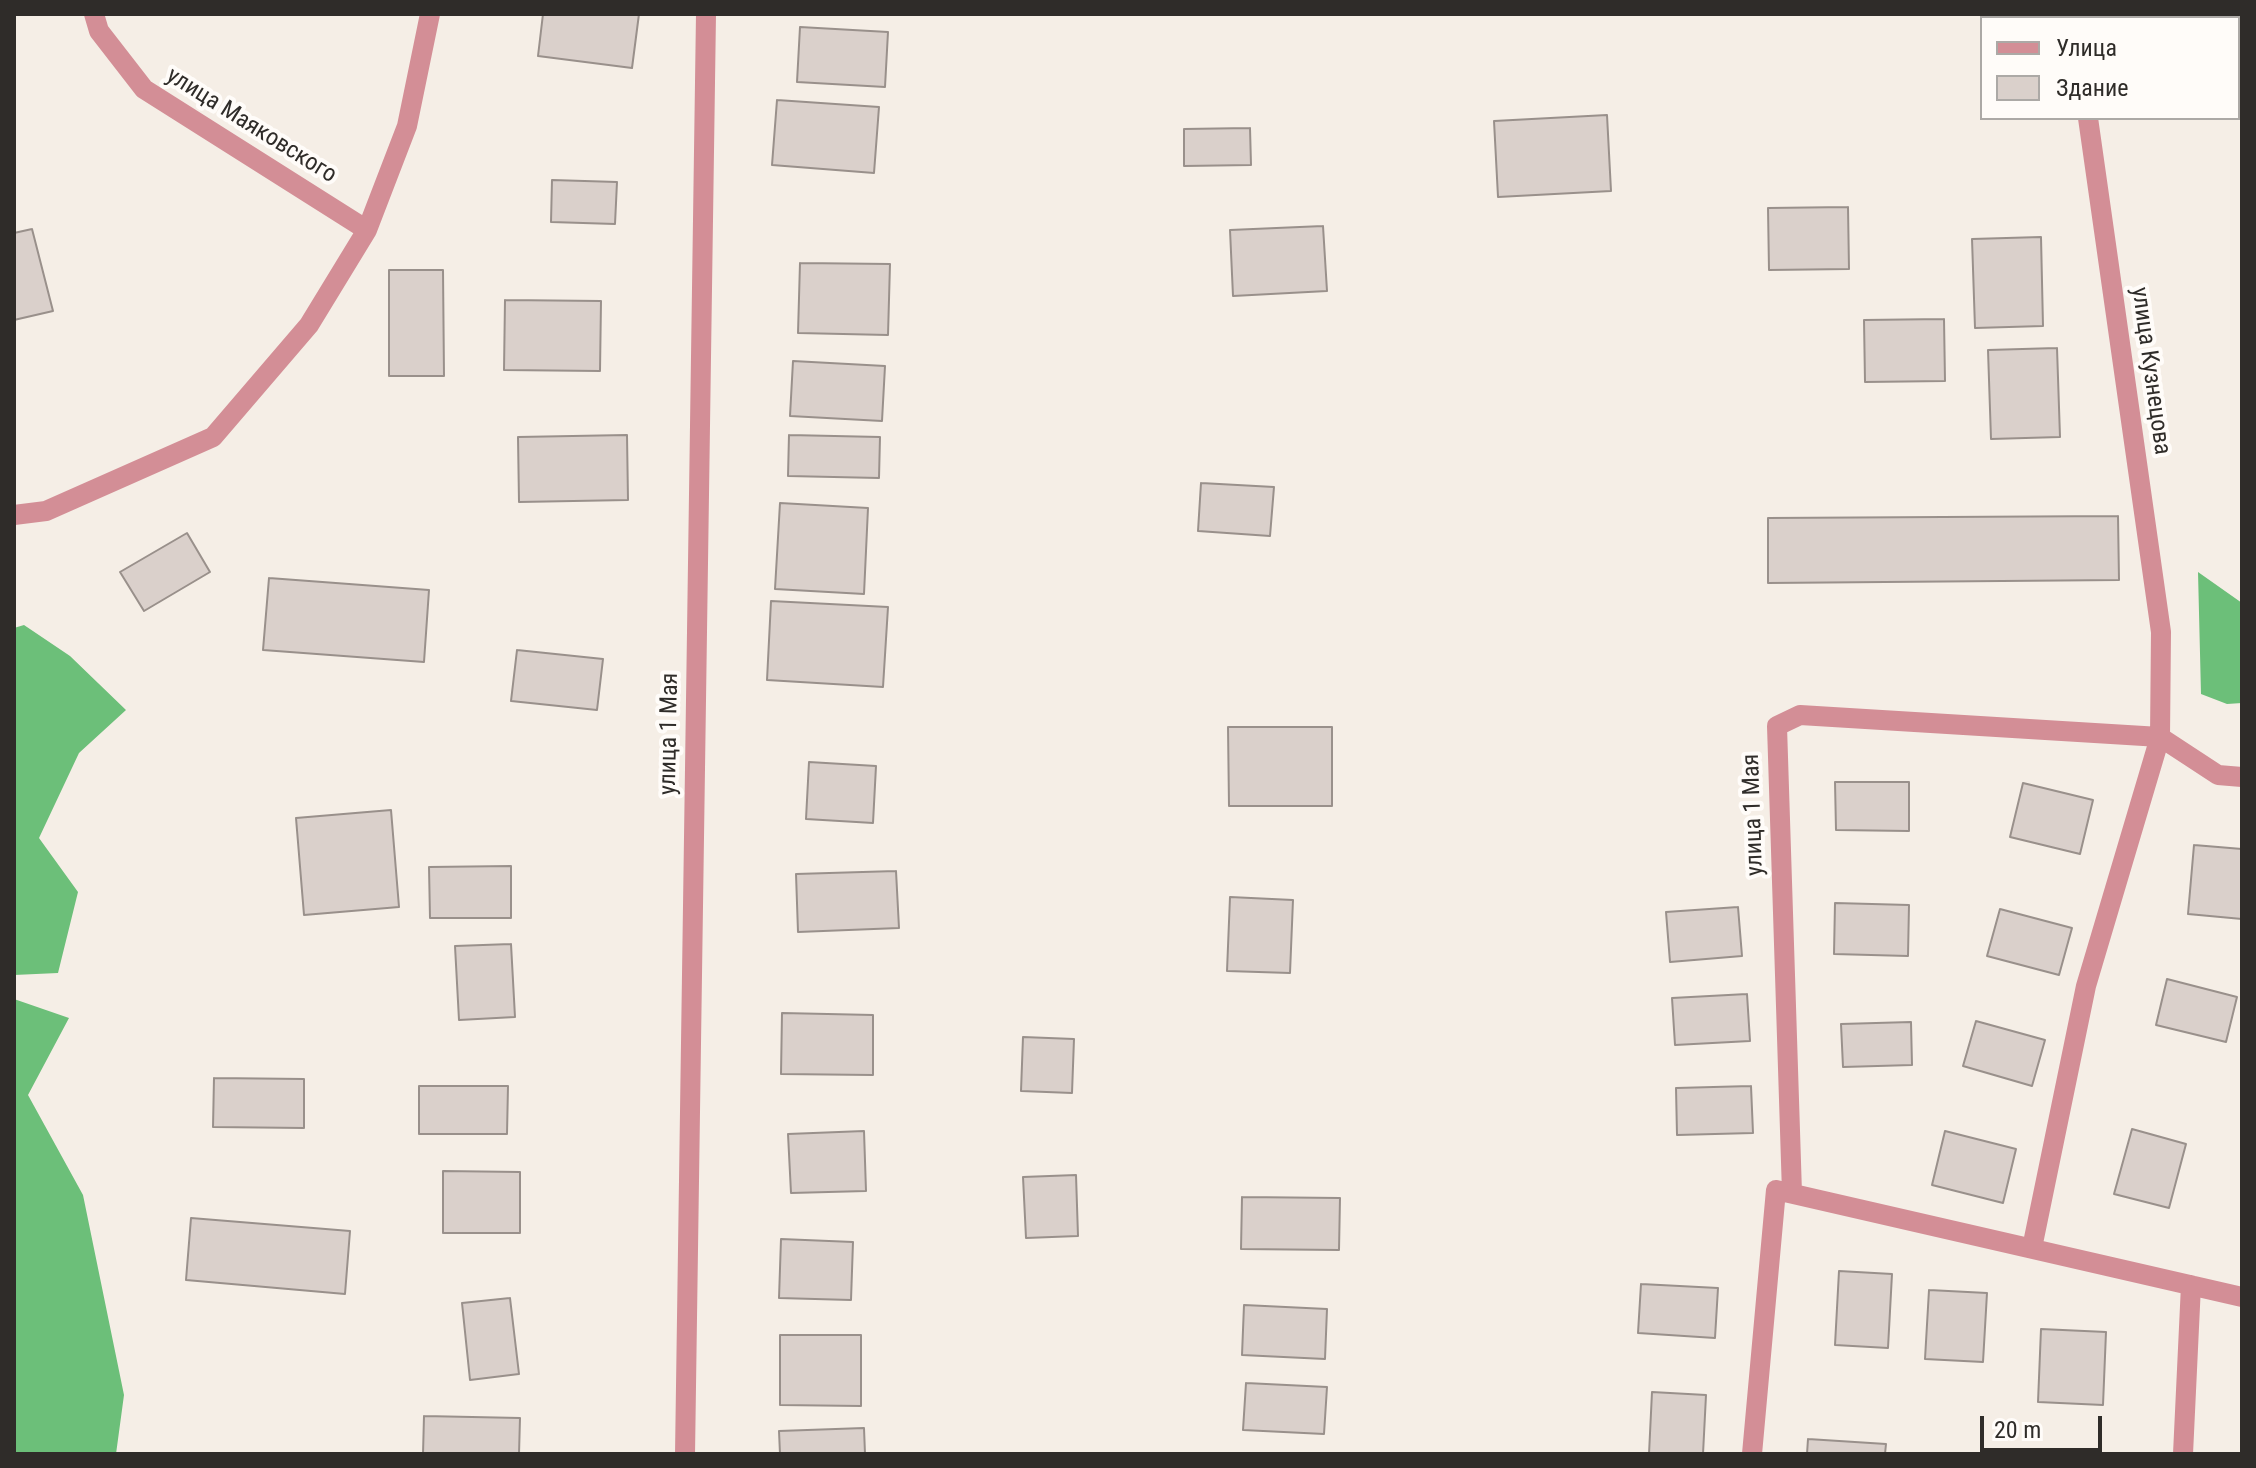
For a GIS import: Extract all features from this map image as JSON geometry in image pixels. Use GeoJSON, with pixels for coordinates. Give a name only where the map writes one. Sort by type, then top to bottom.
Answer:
{"type":"FeatureCollection","features":[{"type":"Feature","properties":{"kind":"street","name":"улица Маяковского"},"geometry":{"type":"LineString","coordinates":[[94,14],[99,31],[144,89],[367,230]]}},
{"type":"Feature","properties":{"kind":"street"},"geometry":{"type":"LineString","coordinates":[[14,515],[46,511],[213,437],[309,325],[367,230],[407,126],[430,14]]}},
{"type":"Feature","properties":{"kind":"street","name":"улица 1 Мая"},"geometry":{"type":"LineString","coordinates":[[685,1454],[706,14]]}},
{"type":"Feature","properties":{"kind":"street","name":"улица Кузнецова"},"geometry":{"type":"LineString","coordinates":[[2088,120],[2161,632],[2160,737]]}},
{"type":"Feature","properties":{"kind":"street","name":"улица 1 Мая"},"geometry":{"type":"LineString","coordinates":[[1792,1193],[1777,726],[1800,715],[2160,737],[2218,775],[2242,777]]}},
{"type":"Feature","properties":{"kind":"street"},"geometry":{"type":"LineString","coordinates":[[2032,1248],[2086,986],[2160,737]]}},
{"type":"Feature","properties":{"kind":"street"},"geometry":{"type":"LineString","coordinates":[[1752,1454],[1776,1190],[2242,1297]]}},
{"type":"Feature","properties":{"kind":"street"},"geometry":{"type":"LineString","coordinates":[[2183,1454],[2191,1285]]}},
{"type":"Feature","properties":{"kind":"green space"},"geometry":{"type":"Polygon","coordinates":[[[2198,572],[2242,603],[2242,703],[2227,704],[2201,694],[2198,572]]]}},
{"type":"Feature","properties":{"kind":"green space"},"geometry":{"type":"Polygon","coordinates":[[[24,625],[70,656],[126,710],[79,753],[39,838],[78,892],[58,973],[14,975],[14,628],[24,625]]]}},
{"type":"Feature","properties":{"kind":"green space"},"geometry":{"type":"Polygon","coordinates":[[[14,999],[69,1018],[28,1095],[83,1195],[124,1395],[116,1454],[14,1454],[14,999]]]}},
{"type":"Feature","properties":{"kind":"building"},"geometry":{"type":"Polygon","coordinates":[[[543,14],[639,14],[632,68],[538,56],[543,14]]]}},
{"type":"Feature","properties":{"kind":"building"},"geometry":{"type":"Polygon","coordinates":[[[800,27],[888,32],[885,87],[797,82],[800,27]]]}},
{"type":"Feature","properties":{"kind":"building"},"geometry":{"type":"Polygon","coordinates":[[[777,100],[879,107],[874,173],[772,165],[777,100]]]}},
{"type":"Feature","properties":{"kind":"building"},"geometry":{"type":"Polygon","coordinates":[[[1607,115],[1611,191],[1498,197],[1494,121],[1607,115]]]}},
{"type":"Feature","properties":{"kind":"building"},"geometry":{"type":"Polygon","coordinates":[[[1250,128],[1251,165],[1184,166],[1184,129],[1250,128]]]}},
{"type":"Feature","properties":{"kind":"building"},"geometry":{"type":"Polygon","coordinates":[[[552,180],[617,182],[615,224],[551,222],[552,180]]]}},
{"type":"Feature","properties":{"kind":"building"},"geometry":{"type":"Polygon","coordinates":[[[1848,207],[1849,269],[1769,270],[1768,208],[1848,207]]]}},
{"type":"Feature","properties":{"kind":"building"},"geometry":{"type":"Polygon","coordinates":[[[1323,226],[1327,291],[1233,296],[1230,230],[1323,226]]]}},
{"type":"Feature","properties":{"kind":"building"},"geometry":{"type":"Polygon","coordinates":[[[32,229],[53,311],[14,320],[14,233],[32,229]]]}},
{"type":"Feature","properties":{"kind":"building"},"geometry":{"type":"Polygon","coordinates":[[[2041,237],[2043,326],[1975,328],[1972,239],[2041,237]]]}},
{"type":"Feature","properties":{"kind":"building"},"geometry":{"type":"Polygon","coordinates":[[[800,263],[890,264],[888,335],[798,333],[800,263]]]}},
{"type":"Feature","properties":{"kind":"building"},"geometry":{"type":"Polygon","coordinates":[[[389,270],[443,270],[444,376],[389,376],[389,270]]]}},
{"type":"Feature","properties":{"kind":"building"},"geometry":{"type":"Polygon","coordinates":[[[505,300],[601,301],[600,371],[504,370],[505,300]]]}},
{"type":"Feature","properties":{"kind":"building"},"geometry":{"type":"Polygon","coordinates":[[[1944,319],[1945,381],[1865,382],[1864,320],[1944,319]]]}},
{"type":"Feature","properties":{"kind":"building"},"geometry":{"type":"Polygon","coordinates":[[[2057,348],[2060,437],[1991,439],[1988,350],[2057,348]]]}},
{"type":"Feature","properties":{"kind":"building"},"geometry":{"type":"Polygon","coordinates":[[[793,361],[885,366],[882,421],[790,416],[793,361]]]}},
{"type":"Feature","properties":{"kind":"building"},"geometry":{"type":"Polygon","coordinates":[[[627,435],[628,500],[519,502],[518,437],[627,435]]]}},
{"type":"Feature","properties":{"kind":"building"},"geometry":{"type":"Polygon","coordinates":[[[789,435],[880,437],[879,478],[788,476],[789,435]]]}},
{"type":"Feature","properties":{"kind":"building"},"geometry":{"type":"Polygon","coordinates":[[[1201,483],[1274,487],[1270,536],[1198,531],[1201,483]]]}},
{"type":"Feature","properties":{"kind":"building"},"geometry":{"type":"Polygon","coordinates":[[[780,503],[868,508],[864,594],[775,589],[780,503]]]}},
{"type":"Feature","properties":{"kind":"building"},"geometry":{"type":"Polygon","coordinates":[[[2118,516],[2119,580],[1768,583],[1768,518],[2118,516]]]}},
{"type":"Feature","properties":{"kind":"building"},"geometry":{"type":"Polygon","coordinates":[[[187,533],[210,572],[144,611],[120,572],[187,533]]]}},
{"type":"Feature","properties":{"kind":"building"},"geometry":{"type":"Polygon","coordinates":[[[269,578],[429,590],[424,662],[263,650],[269,578]]]}},
{"type":"Feature","properties":{"kind":"building"},"geometry":{"type":"Polygon","coordinates":[[[771,601],[888,607],[883,687],[767,680],[771,601]]]}},
{"type":"Feature","properties":{"kind":"building"},"geometry":{"type":"Polygon","coordinates":[[[517,650],[603,659],[597,710],[511,701],[517,650]]]}},
{"type":"Feature","properties":{"kind":"building"},"geometry":{"type":"Polygon","coordinates":[[[1228,727],[1332,727],[1332,806],[1229,806],[1228,727]]]}},
{"type":"Feature","properties":{"kind":"building"},"geometry":{"type":"Polygon","coordinates":[[[809,762],[876,766],[873,823],[806,819],[809,762]]]}},
{"type":"Feature","properties":{"kind":"building"},"geometry":{"type":"Polygon","coordinates":[[[1835,782],[1909,782],[1909,831],[1836,830],[1835,782]]]}},
{"type":"Feature","properties":{"kind":"building"},"geometry":{"type":"Polygon","coordinates":[[[2023,783],[2093,800],[2080,854],[2010,837],[2023,783]]]}},
{"type":"Feature","properties":{"kind":"building"},"geometry":{"type":"Polygon","coordinates":[[[391,810],[399,907],[304,915],[296,818],[391,810]]]}},
{"type":"Feature","properties":{"kind":"building"},"geometry":{"type":"Polygon","coordinates":[[[2194,845],[2242,849],[2242,919],[2188,914],[2194,845]]]}},
{"type":"Feature","properties":{"kind":"building"},"geometry":{"type":"Polygon","coordinates":[[[511,866],[511,918],[430,918],[429,867],[511,866]]]}},
{"type":"Feature","properties":{"kind":"building"},"geometry":{"type":"Polygon","coordinates":[[[896,871],[899,928],[798,932],[796,874],[896,871]]]}},
{"type":"Feature","properties":{"kind":"building"},"geometry":{"type":"Polygon","coordinates":[[[1230,897],[1293,900],[1290,973],[1227,971],[1230,897]]]}},
{"type":"Feature","properties":{"kind":"building"},"geometry":{"type":"Polygon","coordinates":[[[1835,903],[1909,905],[1908,956],[1834,954],[1835,903]]]}},
{"type":"Feature","properties":{"kind":"building"},"geometry":{"type":"Polygon","coordinates":[[[1738,907],[1742,956],[1670,962],[1666,912],[1738,907]]]}},
{"type":"Feature","properties":{"kind":"building"},"geometry":{"type":"Polygon","coordinates":[[[2000,909],[2072,928],[2059,975],[1987,956],[2000,909]]]}},
{"type":"Feature","properties":{"kind":"building"},"geometry":{"type":"Polygon","coordinates":[[[511,944],[515,1017],[459,1020],[455,946],[511,944]]]}},
{"type":"Feature","properties":{"kind":"building"},"geometry":{"type":"Polygon","coordinates":[[[2167,979],[2237,997],[2226,1042],[2156,1025],[2167,979]]]}},
{"type":"Feature","properties":{"kind":"building"},"geometry":{"type":"Polygon","coordinates":[[[1747,994],[1750,1041],[1675,1045],[1672,998],[1747,994]]]}},
{"type":"Feature","properties":{"kind":"building"},"geometry":{"type":"Polygon","coordinates":[[[782,1013],[873,1015],[873,1075],[781,1074],[782,1013]]]}},
{"type":"Feature","properties":{"kind":"building"},"geometry":{"type":"Polygon","coordinates":[[[1976,1021],[2045,1040],[2032,1086],[1963,1066],[1976,1021]]]}},
{"type":"Feature","properties":{"kind":"building"},"geometry":{"type":"Polygon","coordinates":[[[1911,1022],[1912,1065],[1843,1067],[1841,1024],[1911,1022]]]}},
{"type":"Feature","properties":{"kind":"building"},"geometry":{"type":"Polygon","coordinates":[[[1023,1037],[1074,1039],[1072,1093],[1021,1091],[1023,1037]]]}},
{"type":"Feature","properties":{"kind":"building"},"geometry":{"type":"Polygon","coordinates":[[[214,1078],[304,1079],[304,1128],[213,1127],[214,1078]]]}},
{"type":"Feature","properties":{"kind":"building"},"geometry":{"type":"Polygon","coordinates":[[[419,1086],[508,1086],[507,1134],[419,1134],[419,1086]]]}},
{"type":"Feature","properties":{"kind":"building"},"geometry":{"type":"Polygon","coordinates":[[[1751,1086],[1753,1133],[1677,1135],[1676,1088],[1751,1086]]]}},
{"type":"Feature","properties":{"kind":"building"},"geometry":{"type":"Polygon","coordinates":[[[2132,1129],[2186,1144],[2169,1208],[2114,1194],[2132,1129]]]}},
{"type":"Feature","properties":{"kind":"building"},"geometry":{"type":"Polygon","coordinates":[[[864,1131],[866,1191],[791,1193],[788,1134],[864,1131]]]}},
{"type":"Feature","properties":{"kind":"building"},"geometry":{"type":"Polygon","coordinates":[[[1945,1131],[2016,1149],[2003,1203],[1932,1185],[1945,1131]]]}},
{"type":"Feature","properties":{"kind":"building"},"geometry":{"type":"Polygon","coordinates":[[[443,1171],[520,1172],[520,1233],[443,1233],[443,1171]]]}},
{"type":"Feature","properties":{"kind":"building"},"geometry":{"type":"Polygon","coordinates":[[[1076,1175],[1078,1236],[1026,1238],[1023,1177],[1076,1175]]]}},
{"type":"Feature","properties":{"kind":"building"},"geometry":{"type":"Polygon","coordinates":[[[1242,1197],[1340,1198],[1339,1250],[1241,1249],[1242,1197]]]}},
{"type":"Feature","properties":{"kind":"building"},"geometry":{"type":"Polygon","coordinates":[[[191,1218],[350,1231],[345,1294],[186,1280],[191,1218]]]}},
{"type":"Feature","properties":{"kind":"building"},"geometry":{"type":"Polygon","coordinates":[[[781,1239],[853,1242],[851,1300],[779,1298],[781,1239]]]}},
{"type":"Feature","properties":{"kind":"building"},"geometry":{"type":"Polygon","coordinates":[[[1839,1271],[1892,1274],[1888,1348],[1835,1345],[1839,1271]]]}},
{"type":"Feature","properties":{"kind":"building"},"geometry":{"type":"Polygon","coordinates":[[[1641,1284],[1718,1288],[1715,1338],[1638,1333],[1641,1284]]]}},
{"type":"Feature","properties":{"kind":"building"},"geometry":{"type":"Polygon","coordinates":[[[1929,1290],[1987,1293],[1983,1362],[1925,1359],[1929,1290]]]}},
{"type":"Feature","properties":{"kind":"building"},"geometry":{"type":"Polygon","coordinates":[[[510,1298],[519,1374],[470,1380],[462,1303],[510,1298]]]}},
{"type":"Feature","properties":{"kind":"building"},"geometry":{"type":"Polygon","coordinates":[[[1244,1305],[1327,1309],[1325,1359],[1242,1355],[1244,1305]]]}},
{"type":"Feature","properties":{"kind":"building"},"geometry":{"type":"Polygon","coordinates":[[[2041,1329],[2106,1332],[2103,1405],[2038,1402],[2041,1329]]]}},
{"type":"Feature","properties":{"kind":"building"},"geometry":{"type":"Polygon","coordinates":[[[780,1335],[861,1335],[861,1406],[780,1405],[780,1335]]]}},
{"type":"Feature","properties":{"kind":"building"},"geometry":{"type":"Polygon","coordinates":[[[1246,1383],[1327,1387],[1324,1434],[1243,1430],[1246,1383]]]}},
{"type":"Feature","properties":{"kind":"building"},"geometry":{"type":"Polygon","coordinates":[[[1652,1392],[1706,1395],[1703,1454],[1649,1454],[1652,1392]]]}},
{"type":"Feature","properties":{"kind":"building"},"geometry":{"type":"Polygon","coordinates":[[[424,1416],[520,1418],[519,1454],[423,1454],[424,1416]]]}},
{"type":"Feature","properties":{"kind":"building"},"geometry":{"type":"Polygon","coordinates":[[[864,1428],[865,1454],[780,1454],[779,1431],[864,1428]]]}},
{"type":"Feature","properties":{"kind":"building"},"geometry":{"type":"Polygon","coordinates":[[[1808,1439],[1886,1444],[1885,1454],[1807,1454],[1808,1439]]]}}]}
